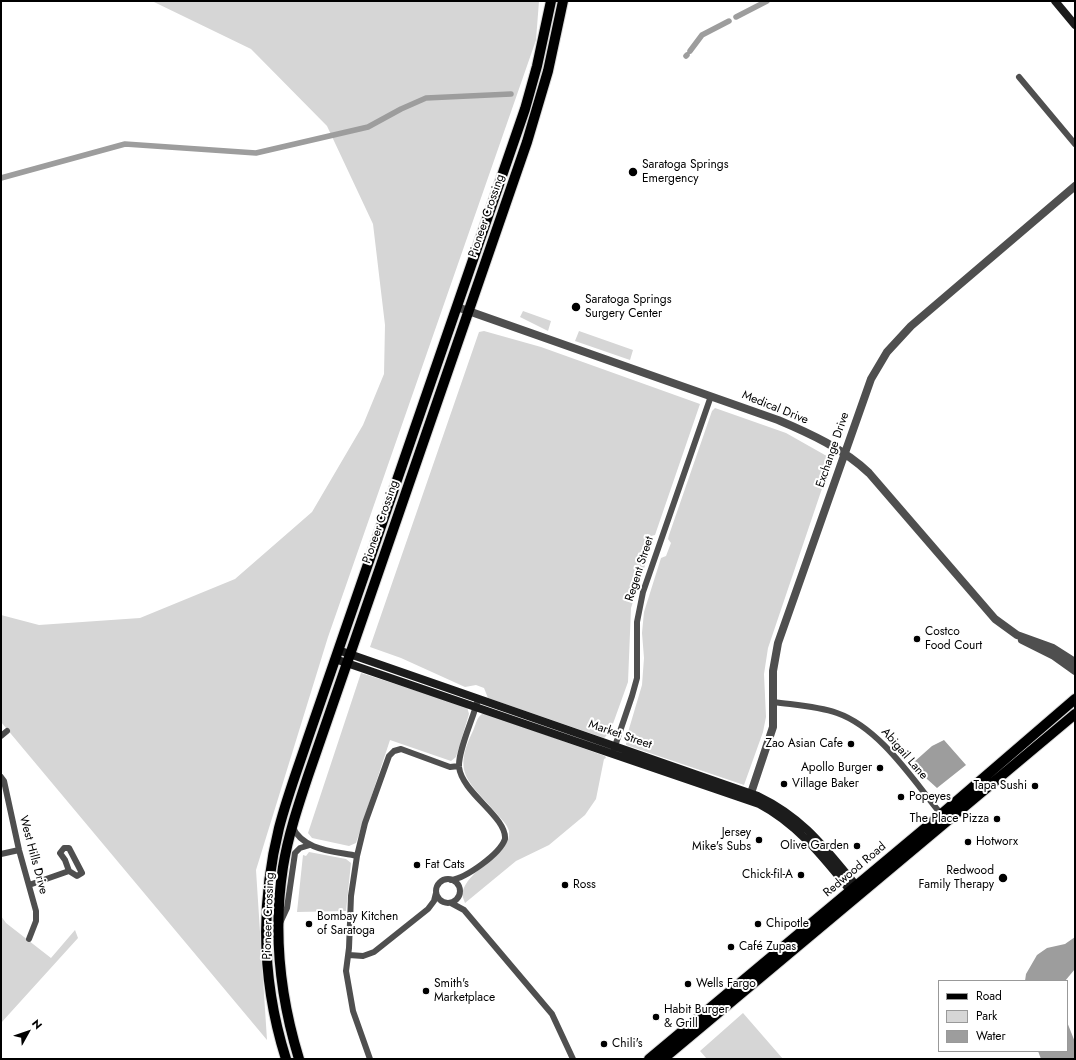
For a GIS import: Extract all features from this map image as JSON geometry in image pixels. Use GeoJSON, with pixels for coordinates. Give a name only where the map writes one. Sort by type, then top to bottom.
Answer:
{"type":"FeatureCollection","features":[{"type":"Feature","properties":{"kind":"main road","name":"Pioneer Crossing"},"geometry":{"type":"LineString","coordinates":[[286,1059],[270,991],[266,955],[268,891],[275,849],[290,790],[527,104],[539,59],[551,1]]}},
{"type":"Feature","properties":{"kind":"main road","name":"Pioneer Crossing"},"geometry":{"type":"LineString","coordinates":[[299,1059],[290,1030],[283,988],[279,925],[281,878],[292,826],[348,659],[537,112],[554,50],[563,1]]}},
{"type":"Feature","properties":{"kind":"main road"},"geometry":{"type":"LineString","coordinates":[[1055,1],[1075,25]]}},
{"type":"Feature","properties":{"kind":"main road","name":"Market Street"},"geometry":{"type":"LineString","coordinates":[[337,655],[782,809],[803,825],[856,892]]}},
{"type":"Feature","properties":{"kind":"main road","name":"Redwood Road"},"geometry":{"type":"LineString","coordinates":[[663,1059],[856,892],[941,814],[1075,699]]}},
{"type":"Feature","properties":{"kind":"main road","name":"Redwood Road"},"geometry":{"type":"LineString","coordinates":[[649,1059],[1075,714]]}},
{"type":"Feature","properties":{"kind":"main road"},"geometry":{"type":"LineString","coordinates":[[270,991],[292,1059]]}},
{"type":"Feature","properties":{"kind":"street"},"geometry":{"type":"LineString","coordinates":[[1019,76],[1075,144]]}},
{"type":"Feature","properties":{"kind":"street","name":"Exchange Drive"},"geometry":{"type":"LineString","coordinates":[[750,797],[771,734],[774,702],[773,672],[778,643],[871,379],[884,356],[899,337],[1075,186]]}},
{"type":"Feature","properties":{"kind":"street","name":"Medical Drive"},"geometry":{"type":"LineString","coordinates":[[457,308],[778,420],[811,435],[844,454],[860,465],[872,477],[989,613],[1026,643],[1054,656],[1075,671]]}},
{"type":"Feature","properties":{"kind":"street","name":"Regent Street"},"geometry":{"type":"LineString","coordinates":[[614,750],[637,678],[637,622],[642,596],[711,396]]}},
{"type":"Feature","properties":{"kind":"street","name":"Medical Drive"},"geometry":{"type":"LineString","coordinates":[[1017,635],[1058,651],[1075,662]]}},
{"type":"Feature","properties":{"kind":"street","name":"Abigail Lane"},"geometry":{"type":"LineString","coordinates":[[774,702],[823,709],[845,716],[859,724],[883,744],[941,814]]}},
{"type":"Feature","properties":{"kind":"street"},"geometry":{"type":"LineString","coordinates":[[349,955],[363,956],[374,952],[428,909],[437,904],[449,903],[456,900],[468,875],[501,847],[505,836],[502,826],[465,782],[459,766],[460,757],[477,703]]}},
{"type":"Feature","properties":{"kind":"street"},"geometry":{"type":"LineString","coordinates":[[1,736],[7,730]]}},
{"type":"Feature","properties":{"kind":"street"},"geometry":{"type":"LineString","coordinates":[[370,1059],[357,1025],[349,996],[346,976],[349,955],[351,896],[357,856],[365,823],[392,752],[401,749],[450,767],[459,766]]}},
{"type":"Feature","properties":{"kind":"street","name":"West Hills Drive"},"geometry":{"type":"LineString","coordinates":[[1,777],[4,781],[19,850],[36,911],[35,926],[29,939]]}},
{"type":"Feature","properties":{"kind":"street"},"geometry":{"type":"LineString","coordinates":[[292,826],[298,836],[310,846]]}},
{"type":"Feature","properties":{"kind":"street"},"geometry":{"type":"LineString","coordinates":[[279,925],[287,908],[295,853],[300,848],[310,846],[357,856]]}},
{"type":"Feature","properties":{"kind":"street"},"geometry":{"type":"LineString","coordinates":[[64,848],[70,848],[82,873],[77,876],[68,871],[65,860],[60,853],[64,848]]}},
{"type":"Feature","properties":{"kind":"street"},"geometry":{"type":"LineString","coordinates":[[1,854],[19,850]]}},
{"type":"Feature","properties":{"kind":"street"},"geometry":{"type":"LineString","coordinates":[[29,886],[68,871]]}},
{"type":"Feature","properties":{"kind":"street"},"geometry":{"type":"LineString","coordinates":[[428,909],[434,901],[440,882],[468,875]]}},
{"type":"Feature","properties":{"kind":"street"},"geometry":{"type":"LineString","coordinates":[[451,880],[457,884],[460,902],[464,910],[549,1011],[559,1027],[572,1059]]}},
{"type":"Feature","properties":{"kind":"street"},"geometry":{"type":"LineString","coordinates":[[436,893],[440,900],[464,910]]}},
{"type":"Feature","properties":{"kind":"green space"},"geometry":{"type":"Polygon","coordinates":[[[142,1],[539,1],[536,40],[328,637],[256,870],[267,1040],[1,722],[1,615],[39,625],[140,618],[235,579],[312,512],[363,425],[384,374],[385,325],[373,224],[327,126],[251,49],[154,2],[142,1]]]}},
{"type":"Feature","properties":{"kind":"green space"},"geometry":{"type":"Polygon","coordinates":[[[523,311],[551,321],[548,331],[520,317],[523,311]]]}},
{"type":"Feature","properties":{"kind":"green space"},"geometry":{"type":"Polygon","coordinates":[[[484,331],[541,347],[700,404],[655,535],[651,536],[646,549],[649,553],[631,608],[628,682],[610,732],[604,738],[488,698],[484,688],[476,685],[465,687],[401,658],[370,647],[479,332],[484,331]]]}},
{"type":"Feature","properties":{"kind":"green space"},"geometry":{"type":"Polygon","coordinates":[[[579,331],[633,350],[630,360],[575,341],[579,331]]]}},
{"type":"Feature","properties":{"kind":"green space"},"geometry":{"type":"Polygon","coordinates":[[[715,408],[786,433],[832,459],[768,648],[764,674],[766,717],[763,732],[744,785],[626,745],[626,739],[642,685],[644,658],[642,633],[644,612],[661,558],[666,556],[671,543],[668,539],[669,535],[712,411],[715,408]]]}},
{"type":"Feature","properties":{"kind":"green space"},"geometry":{"type":"Polygon","coordinates":[[[361,673],[467,707],[469,714],[456,757],[451,761],[390,740],[356,843],[349,846],[312,838],[308,833],[361,673]]]}},
{"type":"Feature","properties":{"kind":"green space"},"geometry":{"type":"Polygon","coordinates":[[[484,713],[605,756],[606,758],[604,759],[596,799],[585,815],[549,845],[516,861],[465,903],[462,895],[465,886],[479,869],[504,847],[508,839],[509,831],[507,826],[472,785],[464,769],[466,747],[479,716],[484,713]]]}},
{"type":"Feature","properties":{"kind":"green space"},"geometry":{"type":"Polygon","coordinates":[[[309,852],[346,859],[351,863],[346,911],[297,912],[303,855],[306,856],[309,852]]]}},
{"type":"Feature","properties":{"kind":"green space"},"geometry":{"type":"Polygon","coordinates":[[[1,916],[6,923],[51,958],[75,930],[78,938],[1,1023],[1,916]]]}},
{"type":"Feature","properties":{"kind":"green space"},"geometry":{"type":"Polygon","coordinates":[[[743,1013],[783,1059],[707,1059],[700,1051],[743,1013]]]}},
{"type":"Feature","properties":{"kind":"water"},"geometry":{"type":"Polygon","coordinates":[[[944,740],[966,765],[937,788],[917,770],[914,762],[932,746],[944,740]]]}},
{"type":"Feature","properties":{"kind":"water"},"geometry":{"type":"Polygon","coordinates":[[[1075,937],[1075,969],[1066,980],[1025,980],[1026,974],[1037,955],[1047,948],[1065,944],[1075,937]]]}},
{"type":"Feature","properties":{"kind":"water"},"geometry":{"type":"Polygon","coordinates":[[[1068,1024],[1075,1042],[1075,1059],[1041,1059],[1038,1052],[1068,1052],[1068,1024]]]}},
{"type":"Feature","properties":{"kind":"waterway"},"geometry":{"type":"LineString","coordinates":[[736,17],[767,1]]}},
{"type":"Feature","properties":{"kind":"waterway"},"geometry":{"type":"LineString","coordinates":[[690,51],[702,35],[729,21]]}},
{"type":"Feature","properties":{"kind":"waterway"},"geometry":{"type":"LineString","coordinates":[[1,178],[125,144],[256,153],[368,127],[401,109],[426,98],[511,94]]}},
{"type":"Feature","properties":{"kind":"place","name":"Saratoga Springs Emergency"},"geometry":{"type":"Point","coordinates":[633,172]}},
{"type":"Feature","properties":{"kind":"place","name":"Saratoga Springs Surgery Center"},"geometry":{"type":"Point","coordinates":[576,307]}},
{"type":"Feature","properties":{"kind":"place","name":"Costco Food Court"},"geometry":{"type":"Point","coordinates":[917,639]}},
{"type":"Feature","properties":{"kind":"place","name":"Zao Asian Cafe"},"geometry":{"type":"Point","coordinates":[851,744]}},
{"type":"Feature","properties":{"kind":"place","name":"Apollo Burger"},"geometry":{"type":"Point","coordinates":[880,768]}},
{"type":"Feature","properties":{"kind":"place","name":"Village Baker"},"geometry":{"type":"Point","coordinates":[784,784]}},
{"type":"Feature","properties":{"kind":"place","name":"Tapa Sushi"},"geometry":{"type":"Point","coordinates":[1035,786]}},
{"type":"Feature","properties":{"kind":"place","name":"Popeyes"},"geometry":{"type":"Point","coordinates":[901,797]}},
{"type":"Feature","properties":{"kind":"place","name":"The Place Pizza"},"geometry":{"type":"Point","coordinates":[997,819]}},
{"type":"Feature","properties":{"kind":"place","name":"Jersey Mike's Subs"},"geometry":{"type":"Point","coordinates":[759,840]}},
{"type":"Feature","properties":{"kind":"place","name":"Hotworx"},"geometry":{"type":"Point","coordinates":[968,842]}},
{"type":"Feature","properties":{"kind":"place","name":"Olive Garden"},"geometry":{"type":"Point","coordinates":[857,846]}},
{"type":"Feature","properties":{"kind":"place","name":"Fat Cats"},"geometry":{"type":"Point","coordinates":[417,865]}},
{"type":"Feature","properties":{"kind":"place","name":"Chick-fil-A"},"geometry":{"type":"Point","coordinates":[801,875]}},
{"type":"Feature","properties":{"kind":"place","name":"Redwood Family Therapy"},"geometry":{"type":"Point","coordinates":[1003,878]}},
{"type":"Feature","properties":{"kind":"place","name":"Ross"},"geometry":{"type":"Point","coordinates":[565,885]}},
{"type":"Feature","properties":{"kind":"place","name":"Bombay Kitchen of Saratoga"},"geometry":{"type":"Point","coordinates":[309,924]}},
{"type":"Feature","properties":{"kind":"place","name":"Chipotle"},"geometry":{"type":"Point","coordinates":[758,924]}},
{"type":"Feature","properties":{"kind":"place","name":"Café Zupas"},"geometry":{"type":"Point","coordinates":[731,947]}},
{"type":"Feature","properties":{"kind":"place","name":"Wells Fargo"},"geometry":{"type":"Point","coordinates":[688,984]}},
{"type":"Feature","properties":{"kind":"place","name":"Smith's Marketplace"},"geometry":{"type":"Point","coordinates":[426,991]}},
{"type":"Feature","properties":{"kind":"place","name":"Habit Burger & Grill"},"geometry":{"type":"Point","coordinates":[656,1017]}},
{"type":"Feature","properties":{"kind":"place","name":"Chili's"},"geometry":{"type":"Point","coordinates":[604,1044]}}]}
